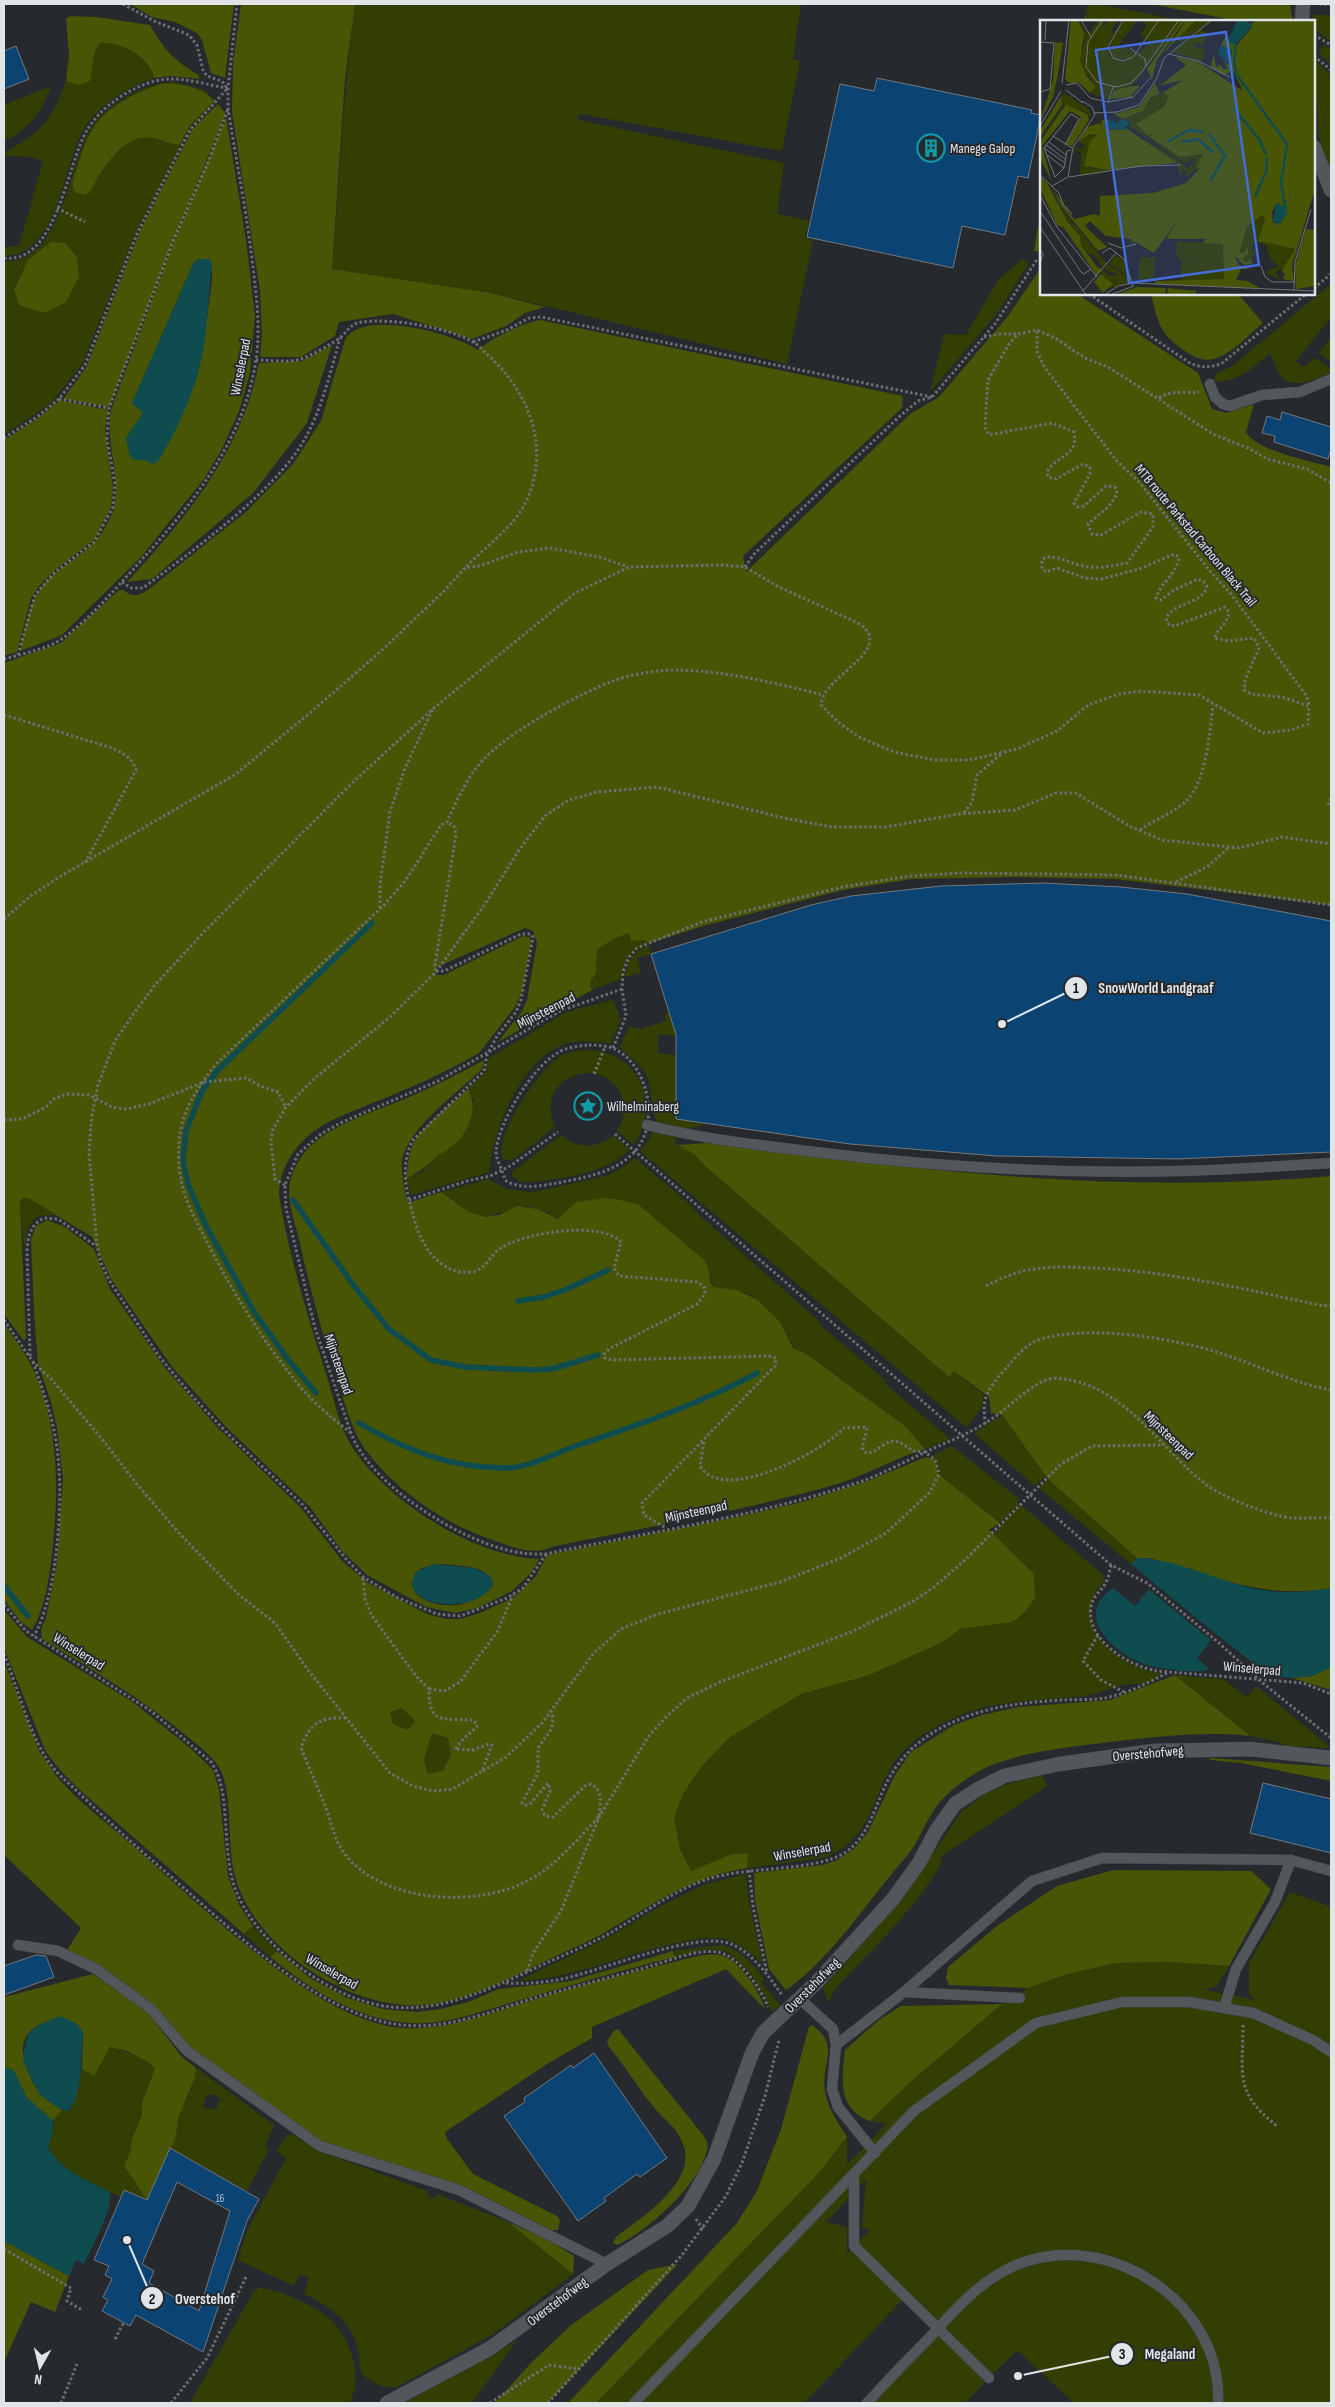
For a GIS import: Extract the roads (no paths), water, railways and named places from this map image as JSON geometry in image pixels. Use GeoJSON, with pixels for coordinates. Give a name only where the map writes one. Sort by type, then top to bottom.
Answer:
{"type":"FeatureCollection","features":[{"type":"Feature","properties":{"kind":"street"},"geometry":{"type":"LineString","coordinates":[[1302,20],[1304,4]]}},
{"type":"Feature","properties":{"kind":"street"},"geometry":{"type":"LineString","coordinates":[[1315,150],[1331,190]]}},
{"type":"Feature","properties":{"kind":"street","name":"Overstehofweg"},"geometry":{"type":"LineString","coordinates":[[387,2403],[489,2349],[607,2264],[667,2226],[688,2206],[714,2159],[752,2053],[763,2033],[800,1999],[859,1938],[902,1888],[955,1804],[978,1789],[1004,1776],[1059,1764],[1162,1751],[1250,1749],[1331,1758]]}},
{"type":"Feature","properties":{"kind":"lane"},"geometry":{"type":"LineString","coordinates":[[1210,384],[1214,397],[1230,406],[1262,395],[1300,392],[1331,379]]}},
{"type":"Feature","properties":{"kind":"lane"},"geometry":{"type":"LineString","coordinates":[[647,1124],[689,1134],[756,1145],[852,1157],[956,1166],[1045,1170],[1180,1171],[1331,1163]]}},
{"type":"Feature","properties":{"kind":"lane"},"geometry":{"type":"LineString","coordinates":[[836,2045],[904,1992],[1032,1881],[1102,1858],[1291,1860],[1331,1871]]}},
{"type":"Feature","properties":{"kind":"lane"},"geometry":{"type":"LineString","coordinates":[[1224,2008],[1236,1969],[1275,1902],[1291,1860]]}},
{"type":"Feature","properties":{"kind":"lane"},"geometry":{"type":"LineString","coordinates":[[18,1945],[58,1951],[96,1969],[151,2008],[186,2050],[320,2146],[459,2190],[607,2264]]}},
{"type":"Feature","properties":{"kind":"lane"},"geometry":{"type":"LineString","coordinates":[[904,1992],[1020,1998]]}},
{"type":"Feature","properties":{"kind":"lane"},"geometry":{"type":"LineString","coordinates":[[800,1999],[833,2029],[836,2045],[832,2090],[838,2107],[875,2153]]}},
{"type":"Feature","properties":{"kind":"lane"},"geometry":{"type":"LineString","coordinates":[[634,2403],[914,2111],[1036,2023],[1122,2002],[1189,2002],[1253,2013],[1313,2040],[1331,2052]]}},
{"type":"Feature","properties":{"kind":"lane"},"geometry":{"type":"LineString","coordinates":[[854,2175],[854,2246],[989,2378]]}},
{"type":"Feature","properties":{"kind":"lane"},"geometry":{"type":"LineString","coordinates":[[867,2403],[979,2287],[1003,2271],[1026,2262],[1055,2256],[1106,2260],[1133,2269],[1158,2283],[1176,2300],[1206,2342],[1214,2366],[1219,2392],[1218,2403]]}},
{"type":"Feature","properties":{"kind":"water"},"geometry":{"type":"Polygon","coordinates":[[[199,259],[210,259],[212,265],[204,345],[193,390],[181,419],[159,460],[154,464],[144,460],[134,460],[130,456],[126,438],[143,413],[132,403],[194,262],[199,259]]]}},
{"type":"Feature","properties":{"kind":"water"},"geometry":{"type":"Polygon","coordinates":[[[1137,1558],[1175,1564],[1259,1590],[1295,1592],[1331,1588],[1331,1667],[1312,1676],[1292,1678],[1270,1676],[1216,1634],[1197,1658],[1209,1669],[1207,1670],[1183,1671],[1163,1668],[1139,1662],[1127,1656],[1107,1639],[1100,1630],[1096,1619],[1097,1609],[1102,1598],[1113,1588],[1135,1606],[1154,1583],[1131,1564],[1137,1558]]]}},
{"type":"Feature","properties":{"kind":"water"},"geometry":{"type":"Polygon","coordinates":[[[433,1564],[474,1568],[490,1576],[493,1584],[484,1594],[471,1601],[456,1604],[440,1604],[426,1600],[417,1593],[412,1584],[416,1572],[433,1564]]]}},
{"type":"Feature","properties":{"kind":"water"},"geometry":{"type":"Polygon","coordinates":[[[61,2016],[78,2025],[83,2033],[79,2085],[77,2095],[68,2111],[62,2110],[40,2095],[24,2063],[23,2055],[29,2033],[40,2024],[61,2016]]]}},
{"type":"Feature","properties":{"kind":"water"},"geometry":{"type":"Polygon","coordinates":[[[7,2067],[14,2071],[27,2098],[53,2121],[52,2135],[48,2147],[53,2155],[74,2174],[109,2191],[109,2207],[97,2238],[84,2264],[76,2260],[69,2276],[4,2241],[4,2071],[7,2067]]]}},
{"type":"Feature","properties":{"kind":"waterway"},"geometry":{"type":"LineString","coordinates":[[316,1393],[286,1357],[253,1310],[206,1226],[188,1184],[183,1161],[186,1131],[202,1091],[218,1070],[372,923]]}},
{"type":"Feature","properties":{"kind":"waterway"},"geometry":{"type":"LineString","coordinates":[[293,1200],[354,1286],[389,1329],[431,1360],[465,1367],[533,1370],[552,1369],[598,1355]]}},
{"type":"Feature","properties":{"kind":"waterway"},"geometry":{"type":"LineString","coordinates":[[518,1301],[544,1297],[567,1289],[608,1270]]}},
{"type":"Feature","properties":{"kind":"waterway"},"geometry":{"type":"LineString","coordinates":[[359,1423],[411,1449],[447,1461],[485,1467],[505,1468],[522,1466],[665,1414],[735,1385],[757,1373]]}},
{"type":"Feature","properties":{"kind":"waterway"},"geometry":{"type":"LineString","coordinates":[[4,1586],[28,1616]]}},
{"type":"Feature","properties":{"kind":"place","name":"Manege Galop"},"geometry":{"type":"Point","coordinates":[931,148]}},
{"type":"Feature","properties":{"kind":"place","name":"SnowWorld Landgraaf"},"geometry":{"type":"Point","coordinates":[1002,1024]}},
{"type":"Feature","properties":{"kind":"place","name":"Wilhelminaberg"},"geometry":{"type":"Point","coordinates":[588,1106]}},
{"type":"Feature","properties":{"kind":"place","name":"Overstehof"},"geometry":{"type":"Point","coordinates":[127,2240]}},
{"type":"Feature","properties":{"kind":"place","name":"Megaland"},"geometry":{"type":"Point","coordinates":[1018,2376]}}]}
